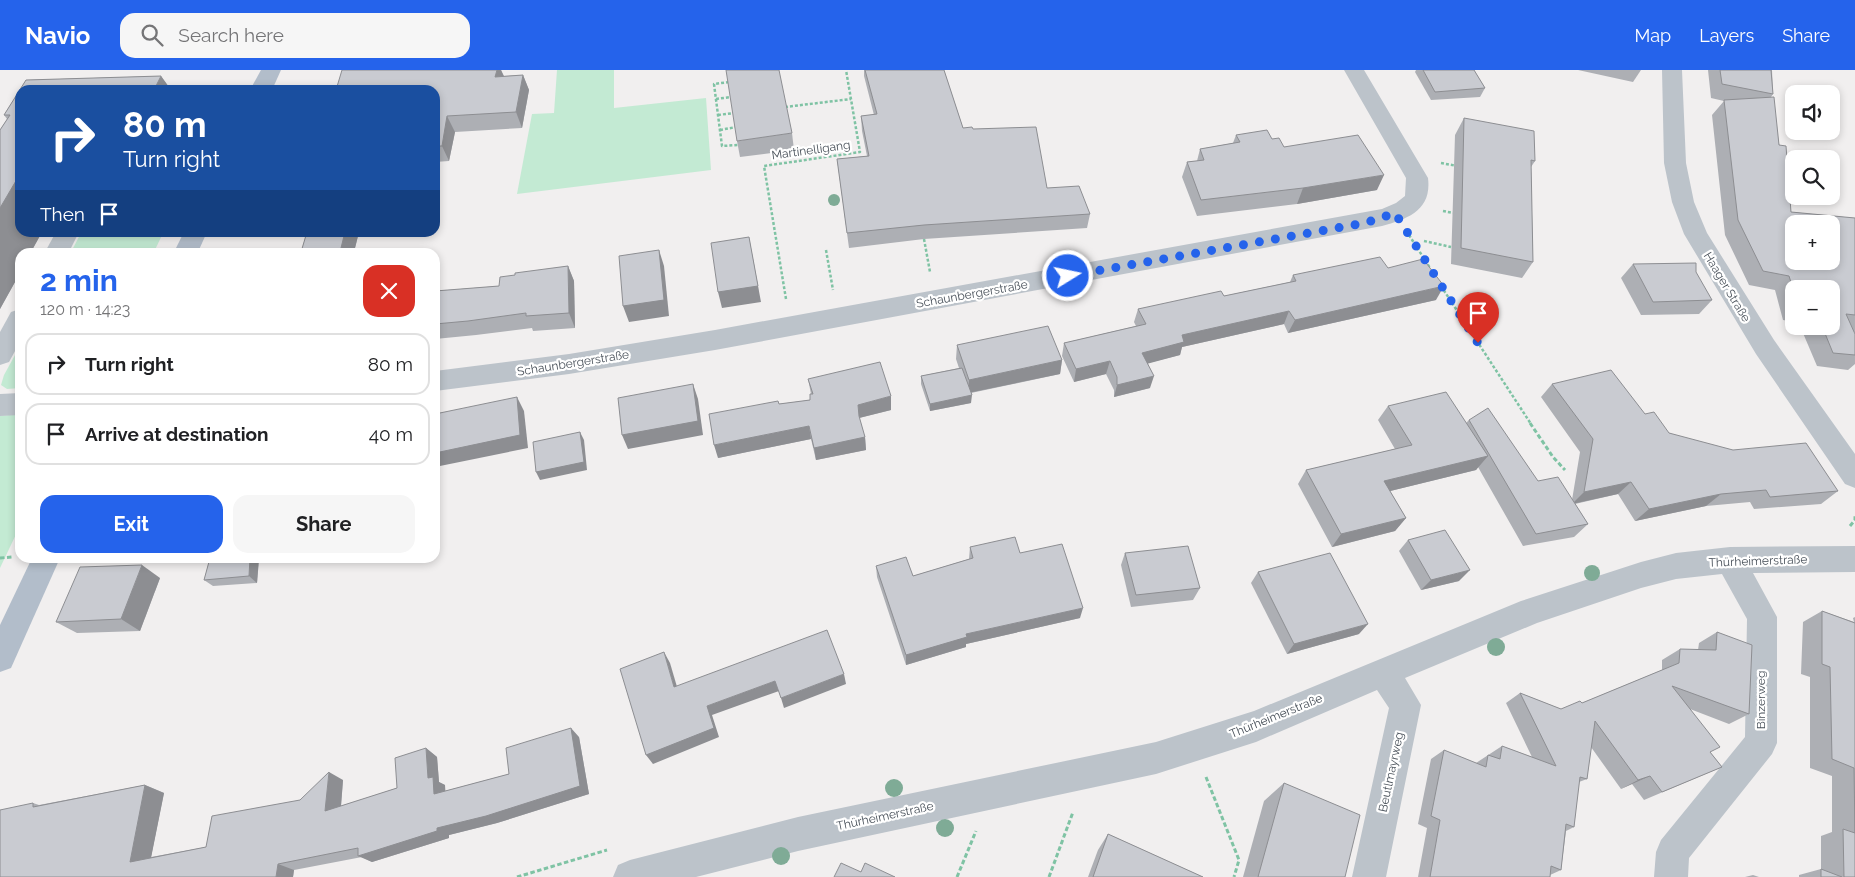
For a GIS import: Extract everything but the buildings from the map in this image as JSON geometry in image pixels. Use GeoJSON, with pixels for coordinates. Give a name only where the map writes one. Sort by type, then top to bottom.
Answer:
{"type":"FeatureCollection","features":[{"type":"Feature","properties":{"kind":"main road"},"geometry":{"type":"LineString","coordinates":[[264,85],[271,70]]}},
{"type":"Feature","properties":{"kind":"main road"},"geometry":{"type":"LineString","coordinates":[[0,658],[44,563]]}},
{"type":"Feature","properties":{"kind":"street","name":"Schaunbergerstraße"},"geometry":{"type":"LineString","coordinates":[[440,380],[570,364],[791,326],[1365,223],[1395,213],[1411,204],[1417,197],[1420,189],[1417,178],[1354,70]]}},
{"type":"Feature","properties":{"kind":"street","name":"Haager Straße"},"geometry":{"type":"LineString","coordinates":[[1672,70],[1675,163],[1683,202],[1696,234],[1764,347],[1855,476]]}},
{"type":"Feature","properties":{"kind":"street"},"geometry":{"type":"LineString","coordinates":[[59,248],[65,237]]}},
{"type":"Feature","properties":{"kind":"street"},"geometry":{"type":"LineString","coordinates":[[0,355],[15,328]]}},
{"type":"Feature","properties":{"kind":"street"},"geometry":{"type":"LineString","coordinates":[[0,406],[15,404]]}},
{"type":"Feature","properties":{"kind":"street","name":"Thürheimerstraße"},"geometry":{"type":"LineString","coordinates":[[630,877],[790,836],[1156,758],[1256,726],[1532,611],[1632,578],[1676,566],[1730,560],[1855,559]]}},
{"type":"Feature","properties":{"kind":"street","name":"Binzerweg"},"geometry":{"type":"LineString","coordinates":[[1671,877],[1673,852],[1761,743],[1762,616],[1730,560]]}},
{"type":"Feature","properties":{"kind":"street","name":"Beutlmayrweg"},"geometry":{"type":"LineString","coordinates":[[1368,877],[1405,705],[1383,672]]}},
{"type":"Feature","properties":{"kind":"path","name":"Martinelligang"},"geometry":{"type":"LineString","coordinates":[[791,326],[764,166],[860,152],[846,70]]}},
{"type":"Feature","properties":{"kind":"path"},"geometry":{"type":"LineString","coordinates":[[729,82],[714,84],[722,146],[738,144]]}},
{"type":"Feature","properties":{"kind":"path"},"geometry":{"type":"LineString","coordinates":[[716,99],[731,98]]}},
{"type":"Feature","properties":{"kind":"path"},"geometry":{"type":"LineString","coordinates":[[785,107],[851,98]]}},
{"type":"Feature","properties":{"kind":"path"},"geometry":{"type":"LineString","coordinates":[[718,115],[734,113]]}},
{"type":"Feature","properties":{"kind":"path"},"geometry":{"type":"LineString","coordinates":[[720,130],[736,128]]}},
{"type":"Feature","properties":{"kind":"path"},"geometry":{"type":"LineString","coordinates":[[1443,211],[1452,213]]}},
{"type":"Feature","properties":{"kind":"path"},"geometry":{"type":"LineString","coordinates":[[1395,213],[1430,268]]}},
{"type":"Feature","properties":{"kind":"path"},"geometry":{"type":"LineString","coordinates":[[924,239],[931,278]]}},
{"type":"Feature","properties":{"kind":"path"},"geometry":{"type":"LineString","coordinates":[[1424,240],[1452,247]]}},
{"type":"Feature","properties":{"kind":"path"},"geometry":{"type":"LineString","coordinates":[[826,250],[834,296]]}},
{"type":"Feature","properties":{"kind":"path"},"geometry":{"type":"LineString","coordinates":[[1441,285],[1542,441],[1565,470]]}},
{"type":"Feature","properties":{"kind":"path"},"geometry":{"type":"LineString","coordinates":[[1848,529],[1855,516]]}},
{"type":"Feature","properties":{"kind":"path"},"geometry":{"type":"LineString","coordinates":[[0,558],[14,557]]}},
{"type":"Feature","properties":{"kind":"path"},"geometry":{"type":"LineString","coordinates":[[1205,777],[1239,860],[1234,877]]}},
{"type":"Feature","properties":{"kind":"path"},"geometry":{"type":"LineString","coordinates":[[1049,877],[1073,812]]}},
{"type":"Feature","properties":{"kind":"path"},"geometry":{"type":"LineString","coordinates":[[957,877],[976,831]]}},
{"type":"Feature","properties":{"kind":"path"},"geometry":{"type":"LineString","coordinates":[[517,877],[612,849]]}},
{"type":"Feature","properties":{"kind":"green space"},"geometry":{"type":"Polygon","coordinates":[[[557,70],[614,70],[614,108],[706,98],[711,170],[517,194],[532,114],[554,113],[557,70]]]}},
{"type":"Feature","properties":{"kind":"green space"},"geometry":{"type":"Polygon","coordinates":[[[79,237],[161,237],[156,248],[73,248],[79,237]]]}},
{"type":"Feature","properties":{"kind":"green space"},"geometry":{"type":"Polygon","coordinates":[[[15,355],[15,388],[7,389],[1,385],[4,375],[15,355]]]}},
{"type":"Feature","properties":{"kind":"green space"},"geometry":{"type":"Polygon","coordinates":[[[15,414],[15,536],[0,568],[0,416],[15,414]]]}},
{"type":"Feature","properties":{"kind":"route"},"geometry":{"type":"LineString","coordinates":[[1068,276],[1365,223],[1395,213],[1478,343]]}}]}
